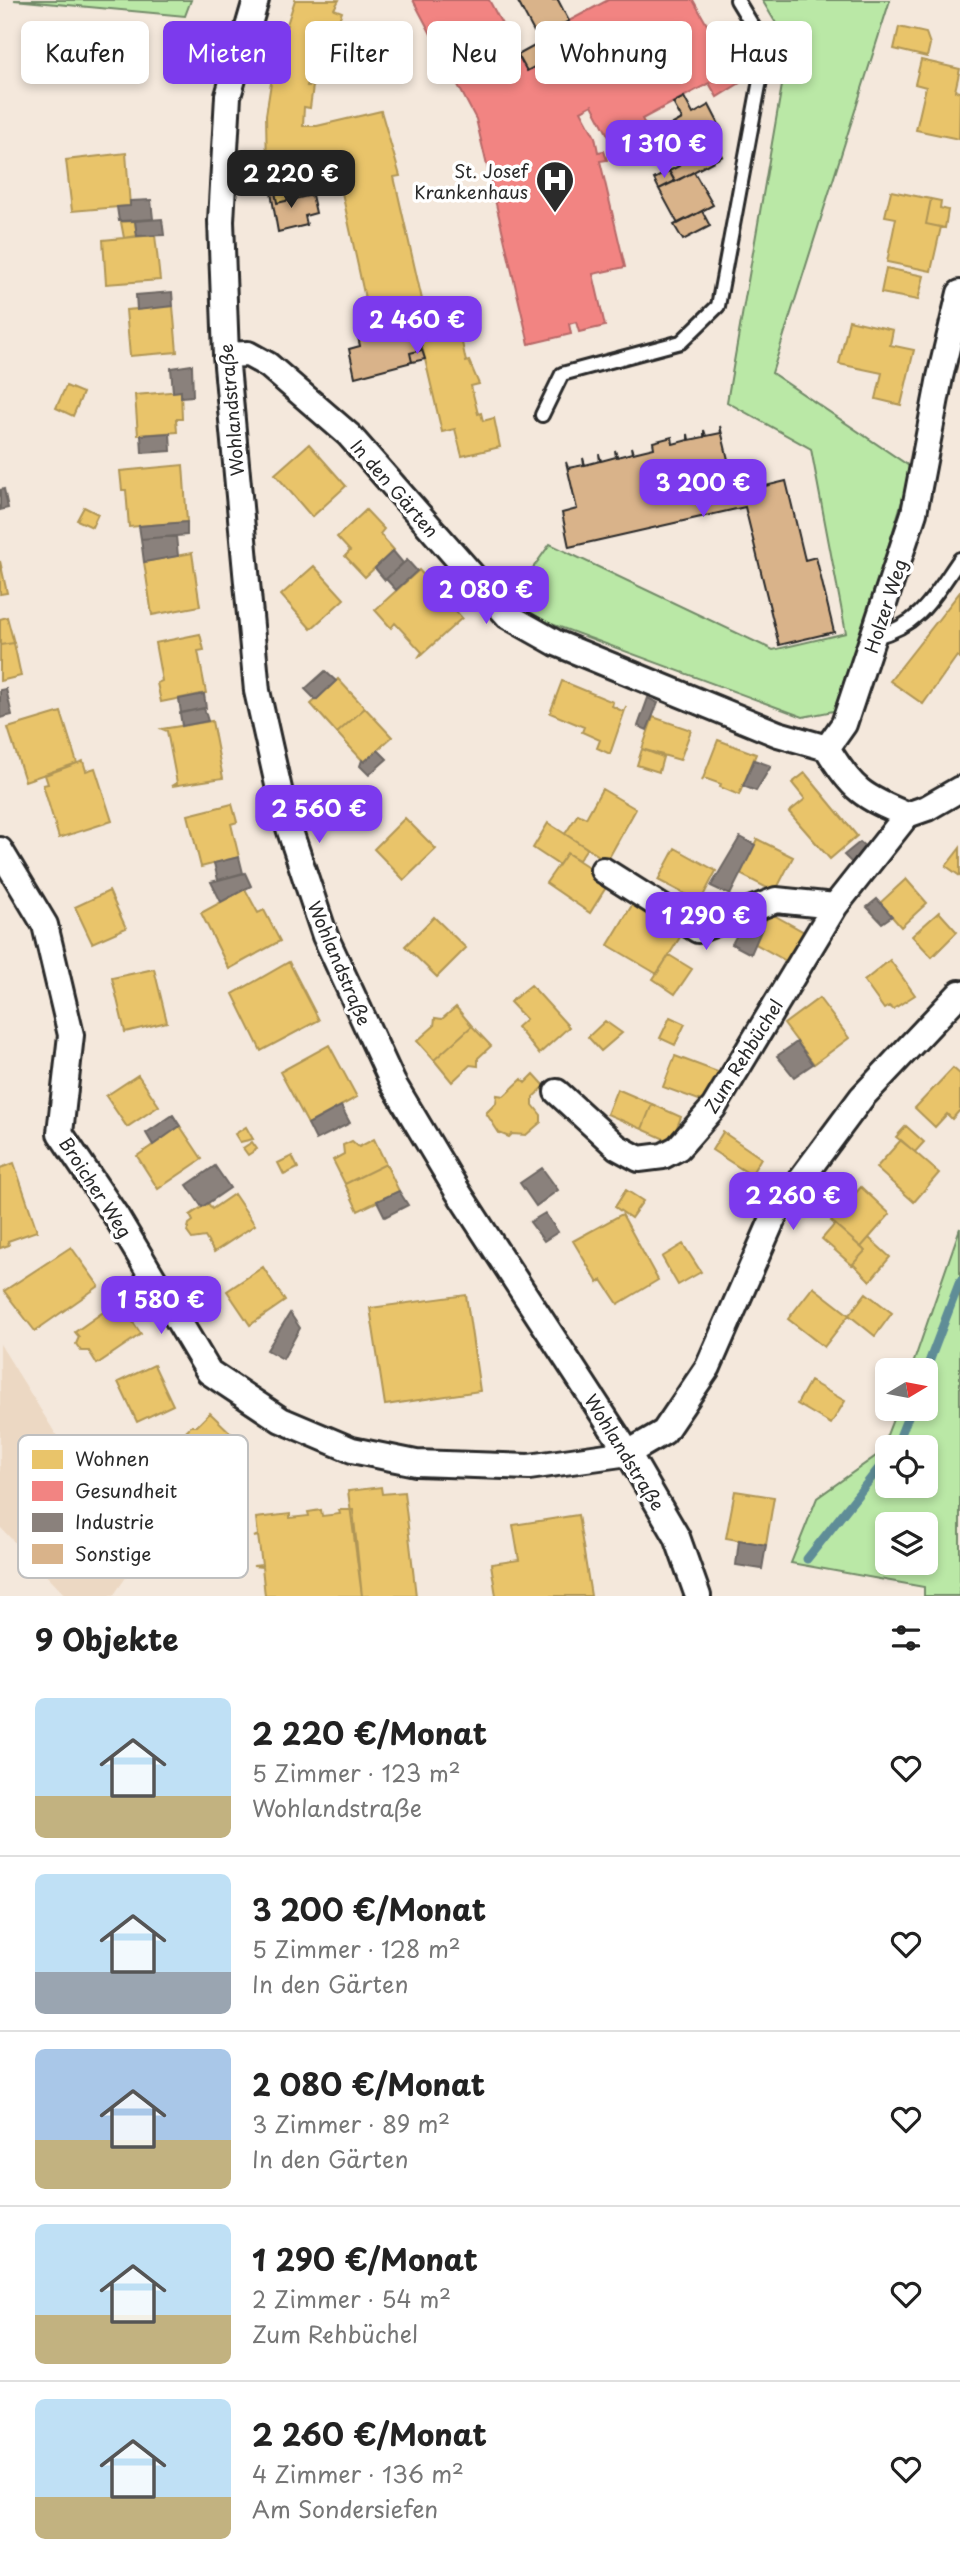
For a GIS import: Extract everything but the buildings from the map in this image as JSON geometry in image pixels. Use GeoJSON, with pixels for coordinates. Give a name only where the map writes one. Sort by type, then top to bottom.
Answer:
{"type":"FeatureCollection","features":[{"type":"Feature","properties":{"kind":"street","name":"Wohlandstraße"},"geometry":{"type":"LineString","coordinates":[[256,0],[228,96],[221,220],[226,355],[257,691],[285,816],[325,936],[393,1083],[458,1192],[628,1453],[677,1537],[698,1596]]}},
{"type":"Feature","properties":{"kind":"street","name":"Holzer Weg"},"geometry":{"type":"LineString","coordinates":[[827,748],[844,724],[915,513],[940,377],[960,293]]}},
{"type":"Feature","properties":{"kind":"street","name":"In den Gärten"},"geometry":{"type":"LineString","coordinates":[[226,355],[248,354],[268,365],[349,435],[508,616],[556,643],[778,734],[827,748]]}},
{"type":"Feature","properties":{"kind":"street"},"geometry":{"type":"LineString","coordinates":[[827,748],[844,776],[867,799],[907,815],[960,789]]}},
{"type":"Feature","properties":{"kind":"street","name":"Zum Rehbüchel"},"geometry":{"type":"LineString","coordinates":[[557,1092],[617,1147],[639,1159],[663,1156],[678,1148],[714,1107],[835,906],[907,815]]}},
{"type":"Feature","properties":{"kind":"street","name":"Broicher Weg"},"geometry":{"type":"LineString","coordinates":[[0,850],[45,925],[71,1035],[60,1133],[116,1216],[209,1372],[281,1420],[352,1450],[416,1463],[529,1467],[628,1453]]}},
{"type":"Feature","properties":{"kind":"street"},"geometry":{"type":"LineString","coordinates":[[603,870],[698,930],[776,900],[835,906]]}},
{"type":"Feature","properties":{"kind":"street"},"geometry":{"type":"LineString","coordinates":[[628,1453],[664,1432],[708,1367],[775,1214],[862,1097],[960,993]]}},
{"type":"Feature","properties":{"kind":"lane"},"geometry":{"type":"LineString","coordinates":[[542,415],[562,374],[681,342],[718,306],[766,48],[737,0]]}},
{"type":"Feature","properties":{"kind":"lane"},"geometry":{"type":"LineString","coordinates":[[875,637],[911,624],[925,609],[960,559]]}},
{"type":"Feature","properties":{"kind":"shaded area"},"geometry":{"type":"Polygon","coordinates":[[[0,1344],[56,1435],[18,1435],[18,1546],[0,1527],[0,1344]]]}},
{"type":"Feature","properties":{"kind":"shaded area"},"geometry":{"type":"Polygon","coordinates":[[[49,1578],[126,1578],[113,1596],[66,1596],[49,1578]]]}},
{"type":"Feature","properties":{"kind":"green space"},"geometry":{"type":"Polygon","coordinates":[[[14,0],[191,0],[185,16],[14,0]]]}},
{"type":"Feature","properties":{"kind":"green space"},"geometry":{"type":"Polygon","coordinates":[[[762,0],[890,0],[772,373],[912,468],[839,710],[803,717],[530,616],[515,593],[550,544],[773,650],[846,633],[811,449],[727,402],[782,84],[812,84],[812,21],[775,21],[762,0]]]}},
{"type":"Feature","properties":{"kind":"green space"},"geometry":{"type":"Polygon","coordinates":[[[960,1228],[960,1596],[924,1596],[924,1587],[791,1563],[817,1498],[875,1457],[875,1498],[938,1498],[938,1435],[887,1435],[892,1421],[938,1421],[938,1358],[915,1358],[960,1228]]]}},
{"type":"Feature","properties":{"kind":"waterway"},"geometry":{"type":"LineString","coordinates":[[931,1358],[960,1281]]}},
{"type":"Feature","properties":{"kind":"waterway"},"geometry":{"type":"LineString","coordinates":[[901,1435],[906,1421]]}},
{"type":"Feature","properties":{"kind":"waterway"},"geometry":{"type":"LineString","coordinates":[[807,1559],[875,1473]]}},
{"type":"Feature","properties":{"kind":"place","name":"St. Josef Krankenhaus"},"geometry":{"type":"Point","coordinates":[555,214]}}]}
